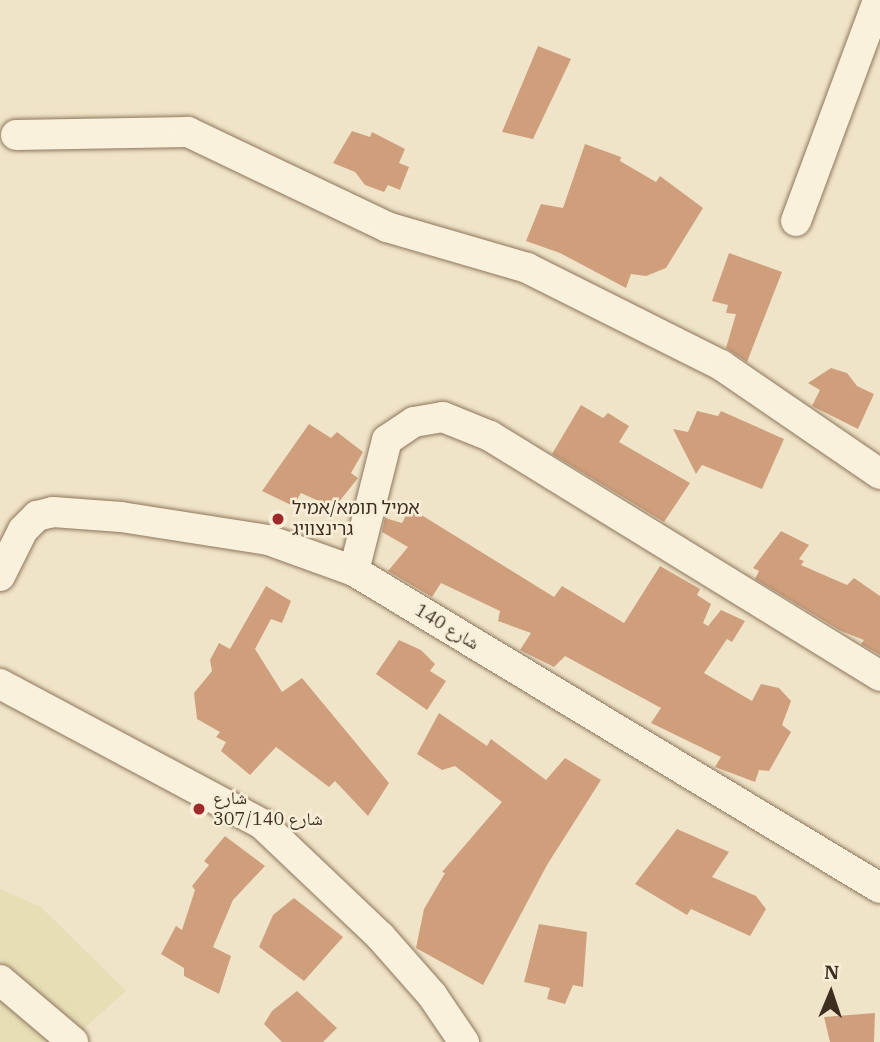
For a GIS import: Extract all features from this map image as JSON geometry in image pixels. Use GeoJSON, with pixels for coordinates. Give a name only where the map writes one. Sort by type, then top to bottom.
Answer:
{"type":"FeatureCollection","features":[{"type":"Feature","properties":{"kind":"street"},"geometry":{"type":"LineString","coordinates":[[796,221],[878,0]]}},
{"type":"Feature","properties":{"kind":"street"},"geometry":{"type":"LineString","coordinates":[[16,135],[188,132],[387,227],[527,268],[721,365],[880,474]]}},
{"type":"Feature","properties":{"kind":"street"},"geometry":{"type":"LineString","coordinates":[[354,571],[387,440],[414,422],[443,417],[489,436],[880,676]]}},
{"type":"Feature","properties":{"kind":"street","name":"شارع 140"},"geometry":{"type":"LineString","coordinates":[[0,576],[23,530],[37,516],[53,512],[121,517],[268,540],[354,571],[880,888]]}},
{"type":"Feature","properties":{"kind":"street"},"geometry":{"type":"LineString","coordinates":[[0,684],[262,824],[380,936],[432,995],[464,1042]]}},
{"type":"Feature","properties":{"kind":"street"},"geometry":{"type":"LineString","coordinates":[[0,980],[73,1042]]}},
{"type":"Feature","properties":{"kind":"shaded area"},"geometry":{"type":"Polygon","coordinates":[[[0,889],[41,907],[126,991],[69,1042],[0,1042],[0,889]]]}},
{"type":"Feature","properties":{"kind":"building"},"geometry":{"type":"Polygon","coordinates":[[[538,46],[571,59],[533,139],[502,132],[538,46]]]}},
{"type":"Feature","properties":{"kind":"building"},"geometry":{"type":"Polygon","coordinates":[[[352,131],[370,137],[372,132],[405,149],[399,163],[409,167],[400,190],[388,185],[384,192],[365,185],[355,172],[333,163],[352,131]]]}},
{"type":"Feature","properties":{"kind":"building"},"geometry":{"type":"Polygon","coordinates":[[[585,144],[621,157],[620,161],[656,182],[660,176],[703,208],[666,268],[646,276],[631,274],[626,288],[560,253],[526,241],[541,204],[563,208],[585,144]]]}},
{"type":"Feature","properties":{"kind":"building"},"geometry":{"type":"Polygon","coordinates":[[[729,253],[782,272],[747,362],[726,348],[736,314],[726,313],[728,305],[712,301],[729,253]]]}},
{"type":"Feature","properties":{"kind":"building"},"geometry":{"type":"Polygon","coordinates":[[[831,368],[847,373],[857,386],[874,394],[858,429],[812,406],[820,390],[808,383],[831,368]]]}},
{"type":"Feature","properties":{"kind":"building"},"geometry":{"type":"Polygon","coordinates":[[[581,405],[603,418],[608,413],[629,426],[619,442],[690,483],[664,522],[552,454],[581,405]]]}},
{"type":"Feature","properties":{"kind":"building"},"geometry":{"type":"Polygon","coordinates":[[[697,411],[718,416],[721,411],[784,439],[762,489],[702,465],[696,474],[673,429],[688,432],[697,411]]]}},
{"type":"Feature","properties":{"kind":"building"},"geometry":{"type":"Polygon","coordinates":[[[309,424],[331,438],[337,432],[363,452],[351,473],[358,478],[334,508],[301,493],[293,506],[262,491],[309,424]]]}},
{"type":"Feature","properties":{"kind":"building"},"geometry":{"type":"Polygon","coordinates":[[[410,508],[554,597],[562,586],[624,623],[660,566],[700,589],[697,595],[711,604],[703,623],[708,626],[721,610],[745,621],[732,642],[727,639],[704,673],[752,701],[761,684],[779,688],[791,701],[782,725],[791,732],[769,771],[759,770],[755,782],[715,767],[721,757],[651,723],[661,708],[565,656],[554,667],[520,650],[531,633],[498,621],[500,611],[441,583],[432,597],[388,571],[408,547],[382,532],[385,518],[402,523],[410,508]]]}},
{"type":"Feature","properties":{"kind":"building"},"geometry":{"type":"Polygon","coordinates":[[[781,531],[809,545],[799,559],[804,561],[801,565],[847,585],[854,578],[880,596],[880,655],[861,644],[864,640],[841,631],[755,579],[759,571],[753,568],[781,531]]]}},
{"type":"Feature","properties":{"kind":"building"},"geometry":{"type":"Polygon","coordinates":[[[266,586],[291,601],[282,623],[271,619],[255,649],[282,692],[302,678],[389,783],[368,816],[335,781],[329,787],[276,747],[250,775],[221,751],[226,742],[216,737],[220,732],[197,719],[194,693],[212,671],[210,660],[219,643],[230,649],[266,586]]]}},
{"type":"Feature","properties":{"kind":"building"},"geometry":{"type":"Polygon","coordinates":[[[399,640],[421,650],[435,664],[430,671],[446,681],[427,710],[376,674],[399,640]]]}},
{"type":"Feature","properties":{"kind":"building"},"geometry":{"type":"Polygon","coordinates":[[[439,713],[487,746],[491,739],[546,780],[565,758],[601,780],[547,865],[483,985],[416,948],[424,909],[445,873],[442,872],[502,802],[455,766],[442,770],[417,754],[439,713]]]}},
{"type":"Feature","properties":{"kind":"building"},"geometry":{"type":"Polygon","coordinates":[[[677,829],[729,852],[712,877],[756,896],[766,909],[750,936],[691,909],[687,915],[635,884],[677,829]]]}},
{"type":"Feature","properties":{"kind":"building"},"geometry":{"type":"Polygon","coordinates":[[[225,836],[265,866],[233,900],[213,947],[231,956],[219,994],[184,976],[184,968],[161,954],[176,926],[182,930],[195,890],[192,886],[209,865],[204,861],[225,836]]]}},
{"type":"Feature","properties":{"kind":"building"},"geometry":{"type":"Polygon","coordinates":[[[294,898],[343,937],[304,981],[259,947],[273,915],[294,898]]]}},
{"type":"Feature","properties":{"kind":"building"},"geometry":{"type":"Polygon","coordinates":[[[539,924],[587,932],[583,987],[573,985],[565,1004],[547,999],[550,988],[524,982],[539,924]]]}},
{"type":"Feature","properties":{"kind":"building"},"geometry":{"type":"Polygon","coordinates":[[[297,991],[337,1028],[323,1042],[282,1042],[264,1024],[272,1011],[297,991]]]}},
{"type":"Feature","properties":{"kind":"building"},"geometry":{"type":"Polygon","coordinates":[[[875,1013],[874,1042],[830,1042],[824,1017],[875,1013]]]}},
{"type":"Feature","properties":{"kind":"place","name":"אמיל תומא/אמיל גרינצוויג"},"geometry":{"type":"Point","coordinates":[278,519]}},
{"type":"Feature","properties":{"kind":"place","name":"شارع 307/شارع 140"},"geometry":{"type":"Point","coordinates":[199,809]}}]}
